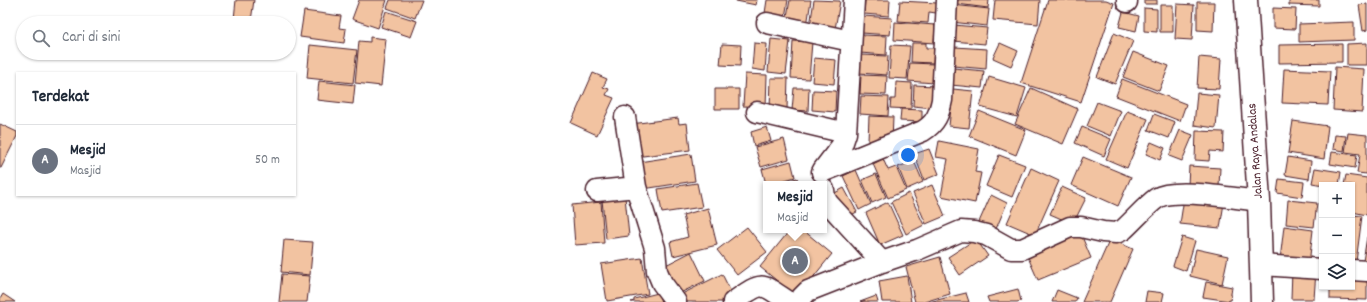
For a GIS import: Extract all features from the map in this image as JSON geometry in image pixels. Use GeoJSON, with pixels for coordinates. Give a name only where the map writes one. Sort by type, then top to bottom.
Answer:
{"type":"FeatureCollection","features":[{"type":"Feature","properties":{"kind":"main road","name":"Jalan Raya Andalas"},"geometry":{"type":"LineString","coordinates":[[1246,0],[1259,201],[1262,302]]}},
{"type":"Feature","properties":{"kind":"street"},"geometry":{"type":"LineString","coordinates":[[824,181],[842,145],[846,133],[854,0]]}},
{"type":"Feature","properties":{"kind":"street"},"geometry":{"type":"LineString","coordinates":[[825,181],[923,130],[934,122],[940,110],[942,100],[946,0]]}},
{"type":"Feature","properties":{"kind":"street"},"geometry":{"type":"LineString","coordinates":[[767,23],[851,42]]}},
{"type":"Feature","properties":{"kind":"street"},"geometry":{"type":"LineString","coordinates":[[757,112],[846,133]]}},
{"type":"Feature","properties":{"kind":"street"},"geometry":{"type":"LineString","coordinates":[[626,117],[636,187],[655,248],[656,265],[659,277],[676,302]]}},
{"type":"Feature","properties":{"kind":"street"},"geometry":{"type":"LineString","coordinates":[[597,191],[636,187]]}},
{"type":"Feature","properties":{"kind":"street"},"geometry":{"type":"LineString","coordinates":[[800,302],[802,297],[808,291],[917,250],[961,231],[986,235],[1011,249],[1022,249],[1070,227],[1081,226],[1103,232],[1116,233],[1123,230],[1158,198],[1171,194],[1186,193],[1259,201]]}},
{"type":"Feature","properties":{"kind":"street"},"geometry":{"type":"LineString","coordinates":[[827,202],[882,262]]}},
{"type":"Feature","properties":{"kind":"street"},"geometry":{"type":"LineString","coordinates":[[1261,265],[1319,269]]}},
{"type":"Feature","properties":{"kind":"street"},"geometry":{"type":"LineString","coordinates":[[1355,270],[1367,271]]}},
{"type":"Feature","properties":{"kind":"street"},"geometry":{"type":"LineString","coordinates":[[733,302],[760,286],[767,288],[789,302]]}},
{"type":"Feature","properties":{"kind":"building"},"geometry":{"type":"Polygon","coordinates":[[[236,0],[254,0],[252,16],[234,16],[236,0]]]}},
{"type":"Feature","properties":{"kind":"building"},"geometry":{"type":"Polygon","coordinates":[[[359,0],[387,0],[378,28],[352,19],[359,0]]]}},
{"type":"Feature","properties":{"kind":"building"},"geometry":{"type":"Polygon","coordinates":[[[390,0],[422,0],[415,18],[387,8],[390,0]]]}},
{"type":"Feature","properties":{"kind":"building"},"geometry":{"type":"Polygon","coordinates":[[[736,0],[757,0],[756,5],[736,0]]]}},
{"type":"Feature","properties":{"kind":"building"},"geometry":{"type":"Polygon","coordinates":[[[767,0],[788,0],[785,17],[765,13],[767,0]]]}},
{"type":"Feature","properties":{"kind":"building"},"geometry":{"type":"Polygon","coordinates":[[[790,0],[811,0],[807,26],[786,22],[790,0]]]}},
{"type":"Feature","properties":{"kind":"building"},"geometry":{"type":"Polygon","coordinates":[[[814,0],[840,1],[835,29],[810,26],[814,0]]]}},
{"type":"Feature","properties":{"kind":"building"},"geometry":{"type":"Polygon","coordinates":[[[865,0],[890,0],[889,16],[864,14],[865,0]]]}},
{"type":"Feature","properties":{"kind":"building"},"geometry":{"type":"Polygon","coordinates":[[[958,0],[989,0],[988,8],[957,4],[958,0]]]}},
{"type":"Feature","properties":{"kind":"building"},"geometry":{"type":"Polygon","coordinates":[[[995,0],[1040,0],[1038,24],[993,20],[995,0]]]}},
{"type":"Feature","properties":{"kind":"building"},"geometry":{"type":"Polygon","coordinates":[[[1048,0],[1106,0],[1114,3],[1081,102],[1021,83],[1048,0]]]}},
{"type":"Feature","properties":{"kind":"building"},"geometry":{"type":"Polygon","coordinates":[[[1144,0],[1157,0],[1157,4],[1144,4],[1144,0]]]}},
{"type":"Feature","properties":{"kind":"building"},"geometry":{"type":"Polygon","coordinates":[[[1289,0],[1319,0],[1319,6],[1289,5],[1289,0]]]}},
{"type":"Feature","properties":{"kind":"building"},"geometry":{"type":"Polygon","coordinates":[[[900,1],[937,3],[936,13],[929,12],[928,23],[898,21],[900,1]]]}},
{"type":"Feature","properties":{"kind":"building"},"geometry":{"type":"Polygon","coordinates":[[[1197,2],[1214,2],[1213,31],[1197,30],[1197,2]]]}},
{"type":"Feature","properties":{"kind":"building"},"geometry":{"type":"Polygon","coordinates":[[[1177,4],[1194,5],[1192,40],[1175,39],[1177,4]]]}},
{"type":"Feature","properties":{"kind":"building"},"geometry":{"type":"Polygon","coordinates":[[[1367,4],[1367,30],[1363,31],[1359,5],[1367,4]]]}},
{"type":"Feature","properties":{"kind":"building"},"geometry":{"type":"Polygon","coordinates":[[[953,5],[989,9],[987,26],[951,22],[953,5]]]}},
{"type":"Feature","properties":{"kind":"building"},"geometry":{"type":"Polygon","coordinates":[[[1160,5],[1173,5],[1173,32],[1160,32],[1160,5]]]}},
{"type":"Feature","properties":{"kind":"building"},"geometry":{"type":"Polygon","coordinates":[[[1144,8],[1157,9],[1157,32],[1144,31],[1144,8]]]}},
{"type":"Feature","properties":{"kind":"building"},"geometry":{"type":"Polygon","coordinates":[[[1273,8],[1296,9],[1295,29],[1273,28],[1273,8]]]}},
{"type":"Feature","properties":{"kind":"building"},"geometry":{"type":"Polygon","coordinates":[[[304,11],[341,16],[339,28],[346,29],[344,43],[300,37],[304,11]]]}},
{"type":"Feature","properties":{"kind":"building"},"geometry":{"type":"Polygon","coordinates":[[[386,11],[417,21],[411,37],[381,27],[386,11]]]}},
{"type":"Feature","properties":{"kind":"building"},"geometry":{"type":"Polygon","coordinates":[[[1123,12],[1139,16],[1136,31],[1119,27],[1123,12]]]}},
{"type":"Feature","properties":{"kind":"building"},"geometry":{"type":"Polygon","coordinates":[[[863,16],[892,18],[890,35],[862,33],[863,16]]]}},
{"type":"Feature","properties":{"kind":"building"},"geometry":{"type":"Polygon","coordinates":[[[895,22],[935,25],[934,43],[894,40],[895,22]]]}},
{"type":"Feature","properties":{"kind":"building"},"geometry":{"type":"Polygon","coordinates":[[[1354,22],[1354,40],[1299,42],[1299,24],[1354,22]]]}},
{"type":"Feature","properties":{"kind":"building"},"geometry":{"type":"Polygon","coordinates":[[[954,25],[987,28],[985,44],[953,41],[954,25]]]}},
{"type":"Feature","properties":{"kind":"building"},"geometry":{"type":"Polygon","coordinates":[[[1114,33],[1133,41],[1115,84],[1097,77],[1114,33]]]}},
{"type":"Feature","properties":{"kind":"building"},"geometry":{"type":"Polygon","coordinates":[[[862,35],[887,36],[886,55],[860,53],[862,35]]]}},
{"type":"Feature","properties":{"kind":"building"},"geometry":{"type":"Polygon","coordinates":[[[370,37],[386,39],[381,86],[355,83],[359,41],[370,42],[370,37]]]}},
{"type":"Feature","properties":{"kind":"building"},"geometry":{"type":"Polygon","coordinates":[[[771,39],[790,41],[786,74],[768,72],[771,39]]]}},
{"type":"Feature","properties":{"kind":"building"},"geometry":{"type":"Polygon","coordinates":[[[793,41],[812,42],[809,79],[791,78],[793,41]]]}},
{"type":"Feature","properties":{"kind":"building"},"geometry":{"type":"Polygon","coordinates":[[[754,43],[767,44],[765,71],[752,69],[754,43]]]}},
{"type":"Feature","properties":{"kind":"building"},"geometry":{"type":"Polygon","coordinates":[[[912,43],[926,43],[926,48],[934,48],[933,63],[911,62],[912,43]]]}},
{"type":"Feature","properties":{"kind":"building"},"geometry":{"type":"Polygon","coordinates":[[[1000,43],[1018,51],[1011,66],[993,58],[1000,43]]]}},
{"type":"Feature","properties":{"kind":"building"},"geometry":{"type":"Polygon","coordinates":[[[1367,43],[1367,65],[1347,65],[1347,44],[1367,43]]]}},
{"type":"Feature","properties":{"kind":"building"},"geometry":{"type":"Polygon","coordinates":[[[722,44],[741,45],[740,66],[720,65],[722,44]]]}},
{"type":"Feature","properties":{"kind":"building"},"geometry":{"type":"Polygon","coordinates":[[[1342,44],[1342,62],[1279,63],[1279,45],[1342,44]]]}},
{"type":"Feature","properties":{"kind":"building"},"geometry":{"type":"Polygon","coordinates":[[[310,45],[357,50],[353,83],[307,78],[310,45]]]}},
{"type":"Feature","properties":{"kind":"building"},"geometry":{"type":"Polygon","coordinates":[[[891,45],[910,46],[907,79],[889,78],[891,45]]]}},
{"type":"Feature","properties":{"kind":"building"},"geometry":{"type":"Polygon","coordinates":[[[955,47],[987,49],[986,69],[953,66],[955,47]]]}},
{"type":"Feature","properties":{"kind":"building"},"geometry":{"type":"Polygon","coordinates":[[[1133,52],[1169,66],[1159,91],[1123,77],[1133,52]]]}},
{"type":"Feature","properties":{"kind":"building"},"geometry":{"type":"Polygon","coordinates":[[[860,55],[888,56],[887,75],[859,73],[860,55]]]}},
{"type":"Feature","properties":{"kind":"building"},"geometry":{"type":"Polygon","coordinates":[[[1199,57],[1221,59],[1219,89],[1197,88],[1199,57]]]}},
{"type":"Feature","properties":{"kind":"building"},"geometry":{"type":"Polygon","coordinates":[[[814,58],[836,60],[834,84],[812,82],[814,58]]]}},
{"type":"Feature","properties":{"kind":"building"},"geometry":{"type":"Polygon","coordinates":[[[910,63],[935,64],[934,83],[908,81],[910,63]]]}},
{"type":"Feature","properties":{"kind":"building"},"geometry":{"type":"Polygon","coordinates":[[[1335,67],[1364,69],[1362,112],[1333,110],[1335,67]]]}},
{"type":"Feature","properties":{"kind":"building"},"geometry":{"type":"Polygon","coordinates":[[[953,68],[984,71],[982,88],[951,85],[953,68]]]}},
{"type":"Feature","properties":{"kind":"building"},"geometry":{"type":"Polygon","coordinates":[[[1284,69],[1330,71],[1328,105],[1282,103],[1284,69]]]}},
{"type":"Feature","properties":{"kind":"building"},"geometry":{"type":"Polygon","coordinates":[[[593,73],[607,79],[603,87],[609,89],[606,95],[614,98],[597,135],[571,123],[593,73]]]}},
{"type":"Feature","properties":{"kind":"building"},"geometry":{"type":"Polygon","coordinates":[[[745,74],[767,75],[766,107],[743,106],[745,74]]]}},
{"type":"Feature","properties":{"kind":"building"},"geometry":{"type":"Polygon","coordinates":[[[861,75],[887,76],[886,95],[860,94],[861,75]]]}},
{"type":"Feature","properties":{"kind":"building"},"geometry":{"type":"Polygon","coordinates":[[[989,77],[1026,88],[1017,117],[980,107],[989,77]]]}},
{"type":"Feature","properties":{"kind":"building"},"geometry":{"type":"Polygon","coordinates":[[[771,78],[788,78],[787,109],[770,109],[771,78]]]}},
{"type":"Feature","properties":{"kind":"building"},"geometry":{"type":"Polygon","coordinates":[[[1122,79],[1186,104],[1180,121],[1116,96],[1122,79]]]}},
{"type":"Feature","properties":{"kind":"building"},"geometry":{"type":"Polygon","coordinates":[[[319,81],[355,85],[353,104],[317,100],[319,81]]]}},
{"type":"Feature","properties":{"kind":"building"},"geometry":{"type":"Polygon","coordinates":[[[896,82],[912,83],[911,109],[890,108],[891,99],[895,99],[896,82]]]}},
{"type":"Feature","properties":{"kind":"building"},"geometry":{"type":"Polygon","coordinates":[[[914,85],[935,86],[933,108],[913,106],[914,85]]]}},
{"type":"Feature","properties":{"kind":"building"},"geometry":{"type":"Polygon","coordinates":[[[794,88],[809,88],[808,111],[792,110],[794,88]]]}},
{"type":"Feature","properties":{"kind":"building"},"geometry":{"type":"Polygon","coordinates":[[[1031,88],[1078,109],[1063,144],[1015,124],[1031,88]]]}},
{"type":"Feature","properties":{"kind":"building"},"geometry":{"type":"Polygon","coordinates":[[[715,89],[739,89],[739,109],[715,109],[715,89]]]}},
{"type":"Feature","properties":{"kind":"building"},"geometry":{"type":"Polygon","coordinates":[[[953,89],[973,91],[969,128],[949,126],[953,89]]]}},
{"type":"Feature","properties":{"kind":"building"},"geometry":{"type":"Polygon","coordinates":[[[813,90],[836,91],[835,112],[812,110],[813,90]]]}},
{"type":"Feature","properties":{"kind":"building"},"geometry":{"type":"Polygon","coordinates":[[[1197,93],[1219,95],[1216,128],[1194,125],[1197,93]]]}},
{"type":"Feature","properties":{"kind":"building"},"geometry":{"type":"Polygon","coordinates":[[[861,96],[889,97],[888,116],[860,114],[861,96]]]}},
{"type":"Feature","properties":{"kind":"building"},"geometry":{"type":"Polygon","coordinates":[[[1097,102],[1121,111],[1111,136],[1087,126],[1097,102]]]}},
{"type":"Feature","properties":{"kind":"building"},"geometry":{"type":"Polygon","coordinates":[[[901,109],[922,110],[922,122],[900,121],[901,109]]]}},
{"type":"Feature","properties":{"kind":"building"},"geometry":{"type":"Polygon","coordinates":[[[979,111],[1026,130],[1016,155],[969,136],[979,111]]]}},
{"type":"Feature","properties":{"kind":"building"},"geometry":{"type":"Polygon","coordinates":[[[1127,111],[1148,119],[1127,168],[1106,159],[1127,111]]]}},
{"type":"Feature","properties":{"kind":"building"},"geometry":{"type":"Polygon","coordinates":[[[1154,114],[1175,122],[1169,138],[1148,130],[1154,114]]]}},
{"type":"Feature","properties":{"kind":"building"},"geometry":{"type":"Polygon","coordinates":[[[869,116],[893,117],[892,142],[868,141],[869,116]]]}},
{"type":"Feature","properties":{"kind":"building"},"geometry":{"type":"Polygon","coordinates":[[[678,118],[679,124],[687,123],[690,150],[635,157],[631,124],[678,118]]]}},
{"type":"Feature","properties":{"kind":"building"},"geometry":{"type":"Polygon","coordinates":[[[1293,121],[1328,126],[1324,159],[1288,153],[1293,121]]]}},
{"type":"Feature","properties":{"kind":"building"},"geometry":{"type":"Polygon","coordinates":[[[0,124],[16,132],[16,138],[0,168],[0,124]]]}},
{"type":"Feature","properties":{"kind":"building"},"geometry":{"type":"Polygon","coordinates":[[[767,127],[771,141],[754,146],[751,132],[767,127]]]}},
{"type":"Feature","properties":{"kind":"building"},"geometry":{"type":"Polygon","coordinates":[[[1082,127],[1111,139],[1104,156],[1075,143],[1082,127]]]}},
{"type":"Feature","properties":{"kind":"building"},"geometry":{"type":"Polygon","coordinates":[[[1180,130],[1193,135],[1182,161],[1169,156],[1180,130]]]}},
{"type":"Feature","properties":{"kind":"building"},"geometry":{"type":"Polygon","coordinates":[[[1196,131],[1224,132],[1223,152],[1210,151],[1209,161],[1195,160],[1196,131]]]}},
{"type":"Feature","properties":{"kind":"building"},"geometry":{"type":"Polygon","coordinates":[[[1348,133],[1367,135],[1367,174],[1357,173],[1360,154],[1345,152],[1348,133]]]}},
{"type":"Feature","properties":{"kind":"building"},"geometry":{"type":"Polygon","coordinates":[[[1335,135],[1346,136],[1344,151],[1333,149],[1335,135]]]}},
{"type":"Feature","properties":{"kind":"building"},"geometry":{"type":"Polygon","coordinates":[[[784,139],[789,159],[761,167],[755,147],[784,139]]]}},
{"type":"Feature","properties":{"kind":"building"},"geometry":{"type":"Polygon","coordinates":[[[939,141],[979,149],[975,172],[981,173],[975,203],[941,196],[948,159],[936,157],[939,141]]]}},
{"type":"Feature","properties":{"kind":"building"},"geometry":{"type":"Polygon","coordinates":[[[1151,142],[1165,148],[1160,160],[1146,154],[1151,142]]]}},
{"type":"Feature","properties":{"kind":"building"},"geometry":{"type":"Polygon","coordinates":[[[929,149],[939,174],[924,180],[914,154],[929,149]]]}},
{"type":"Feature","properties":{"kind":"building"},"geometry":{"type":"Polygon","coordinates":[[[1332,152],[1357,155],[1355,168],[1330,164],[1332,152]]]}},
{"type":"Feature","properties":{"kind":"building"},"geometry":{"type":"Polygon","coordinates":[[[691,154],[695,181],[643,189],[639,162],[691,154]]]}},
{"type":"Feature","properties":{"kind":"building"},"geometry":{"type":"Polygon","coordinates":[[[999,155],[1025,165],[1012,197],[986,186],[999,155]]]}},
{"type":"Feature","properties":{"kind":"building"},"geometry":{"type":"Polygon","coordinates":[[[1083,157],[1131,177],[1118,206],[1071,185],[1083,157]]]}},
{"type":"Feature","properties":{"kind":"building"},"geometry":{"type":"Polygon","coordinates":[[[1288,157],[1311,161],[1309,179],[1285,175],[1288,157]]]}},
{"type":"Feature","properties":{"kind":"building"},"geometry":{"type":"Polygon","coordinates":[[[883,159],[888,170],[896,167],[906,190],[888,198],[873,164],[883,159]]]}},
{"type":"Feature","properties":{"kind":"building"},"geometry":{"type":"Polygon","coordinates":[[[791,161],[795,177],[782,181],[765,181],[762,169],[791,161]]]}},
{"type":"Feature","properties":{"kind":"building"},"geometry":{"type":"Polygon","coordinates":[[[914,161],[923,182],[907,189],[898,167],[914,161]]]}},
{"type":"Feature","properties":{"kind":"building"},"geometry":{"type":"Polygon","coordinates":[[[1189,166],[1220,168],[1219,186],[1188,185],[1189,166]]]}},
{"type":"Feature","properties":{"kind":"building"},"geometry":{"type":"Polygon","coordinates":[[[1031,168],[1059,181],[1035,235],[1007,223],[1031,168]]]}},
{"type":"Feature","properties":{"kind":"building"},"geometry":{"type":"Polygon","coordinates":[[[1315,168],[1341,172],[1339,182],[1319,182],[1319,184],[1312,183],[1315,168]]]}},
{"type":"Feature","properties":{"kind":"building"},"geometry":{"type":"Polygon","coordinates":[[[856,170],[871,204],[859,210],[843,176],[856,170]]]}},
{"type":"Feature","properties":{"kind":"building"},"geometry":{"type":"Polygon","coordinates":[[[876,174],[886,197],[872,203],[862,180],[876,174]]]}},
{"type":"Feature","properties":{"kind":"building"},"geometry":{"type":"Polygon","coordinates":[[[1346,175],[1367,178],[1367,215],[1355,213],[1355,182],[1345,182],[1346,175]]]}},
{"type":"Feature","properties":{"kind":"building"},"geometry":{"type":"Polygon","coordinates":[[[797,178],[798,181],[788,181],[797,178]]]}},
{"type":"Feature","properties":{"kind":"building"},"geometry":{"type":"Polygon","coordinates":[[[1279,179],[1304,182],[1302,197],[1277,193],[1279,179]]]}},
{"type":"Feature","properties":{"kind":"building"},"geometry":{"type":"Polygon","coordinates":[[[697,183],[702,207],[662,213],[658,189],[697,183]]]}},
{"type":"Feature","properties":{"kind":"building"},"geometry":{"type":"Polygon","coordinates":[[[932,185],[945,216],[926,224],[913,193],[932,185]]]}},
{"type":"Feature","properties":{"kind":"building"},"geometry":{"type":"Polygon","coordinates":[[[1062,187],[1086,198],[1073,224],[1050,214],[1062,187]]]}},
{"type":"Feature","properties":{"kind":"building"},"geometry":{"type":"Polygon","coordinates":[[[844,188],[857,212],[845,218],[833,194],[844,188]]]}},
{"type":"Feature","properties":{"kind":"building"},"geometry":{"type":"Polygon","coordinates":[[[909,193],[924,225],[906,234],[891,202],[909,193]]]}},
{"type":"Feature","properties":{"kind":"building"},"geometry":{"type":"Polygon","coordinates":[[[991,195],[1007,203],[996,229],[979,222],[991,195]]]}},
{"type":"Feature","properties":{"kind":"building"},"geometry":{"type":"Polygon","coordinates":[[[625,197],[629,236],[606,239],[602,200],[625,197]]]}},
{"type":"Feature","properties":{"kind":"building"},"geometry":{"type":"Polygon","coordinates":[[[1184,198],[1224,203],[1220,228],[1180,224],[1184,198]]]}},
{"type":"Feature","properties":{"kind":"building"},"geometry":{"type":"Polygon","coordinates":[[[1288,200],[1317,203],[1314,227],[1286,224],[1288,200]]]}},
{"type":"Feature","properties":{"kind":"building"},"geometry":{"type":"Polygon","coordinates":[[[601,202],[604,243],[575,245],[572,205],[601,202]]]}},
{"type":"Feature","properties":{"kind":"building"},"geometry":{"type":"Polygon","coordinates":[[[888,202],[903,235],[880,245],[866,213],[888,202]]]}},
{"type":"Feature","properties":{"kind":"building"},"geometry":{"type":"Polygon","coordinates":[[[708,208],[717,245],[673,256],[670,242],[688,237],[683,215],[708,208]]]}},
{"type":"Feature","properties":{"kind":"building"},"geometry":{"type":"Polygon","coordinates":[[[1355,215],[1362,216],[1355,262],[1355,215]]]}},
{"type":"Feature","properties":{"kind":"building"},"geometry":{"type":"Polygon","coordinates":[[[1284,226],[1313,230],[1309,264],[1280,260],[1284,226]]]}},
{"type":"Feature","properties":{"kind":"building"},"geometry":{"type":"Polygon","coordinates":[[[747,227],[767,252],[737,275],[717,250],[747,227]]]}},
{"type":"Feature","properties":{"kind":"building"},"geometry":{"type":"Polygon","coordinates":[[[1080,232],[1091,258],[1038,280],[1027,255],[1080,232]]]}},
{"type":"Feature","properties":{"kind":"building"},"geometry":{"type":"Polygon","coordinates":[[[788,233],[807,233],[832,254],[797,297],[760,267],[788,233]]]}},
{"type":"Feature","properties":{"kind":"building"},"geometry":{"type":"Polygon","coordinates":[[[1182,237],[1195,241],[1186,271],[1173,266],[1182,237]]]}},
{"type":"Feature","properties":{"kind":"building"},"geometry":{"type":"Polygon","coordinates":[[[1367,237],[1367,262],[1363,261],[1367,237]]]}},
{"type":"Feature","properties":{"kind":"building"},"geometry":{"type":"Polygon","coordinates":[[[976,239],[988,256],[960,275],[948,257],[976,239]]]}},
{"type":"Feature","properties":{"kind":"building"},"geometry":{"type":"Polygon","coordinates":[[[1110,239],[1133,249],[1110,302],[1082,302],[1110,239]]]}},
{"type":"Feature","properties":{"kind":"building"},"geometry":{"type":"Polygon","coordinates":[[[284,240],[313,242],[310,275],[281,272],[284,240]]]}},
{"type":"Feature","properties":{"kind":"building"},"geometry":{"type":"Polygon","coordinates":[[[1196,249],[1228,256],[1222,284],[1190,276],[1196,249]]]}},
{"type":"Feature","properties":{"kind":"building"},"geometry":{"type":"Polygon","coordinates":[[[691,252],[705,281],[676,295],[662,267],[691,252]]]}},
{"type":"Feature","properties":{"kind":"building"},"geometry":{"type":"Polygon","coordinates":[[[940,257],[950,294],[924,302],[915,302],[906,267],[940,257]]]}},
{"type":"Feature","properties":{"kind":"building"},"geometry":{"type":"Polygon","coordinates":[[[642,258],[648,294],[607,301],[601,264],[642,258]]]}},
{"type":"Feature","properties":{"kind":"building"},"geometry":{"type":"Polygon","coordinates":[[[1292,270],[1316,271],[1314,299],[1291,299],[1292,270]]]}},
{"type":"Feature","properties":{"kind":"building"},"geometry":{"type":"Polygon","coordinates":[[[1355,273],[1367,273],[1367,300],[1330,299],[1330,290],[1355,290],[1355,273]]]}},
{"type":"Feature","properties":{"kind":"building"},"geometry":{"type":"Polygon","coordinates":[[[282,274],[310,276],[307,302],[279,302],[282,274]]]}},
{"type":"Feature","properties":{"kind":"building"},"geometry":{"type":"Polygon","coordinates":[[[722,274],[735,300],[730,302],[684,302],[680,295],[722,274]]]}},
{"type":"Feature","properties":{"kind":"building"},"geometry":{"type":"Polygon","coordinates":[[[907,276],[911,302],[882,302],[879,281],[907,276]]]}},
{"type":"Feature","properties":{"kind":"building"},"geometry":{"type":"Polygon","coordinates":[[[1206,282],[1232,287],[1230,301],[1203,297],[1206,282]]]}},
{"type":"Feature","properties":{"kind":"building"},"geometry":{"type":"Polygon","coordinates":[[[1018,289],[1021,301],[989,302],[987,297],[1018,289]]]}},
{"type":"Feature","properties":{"kind":"building"},"geometry":{"type":"Polygon","coordinates":[[[1057,290],[1077,298],[1075,302],[1052,302],[1057,290]]]}},
{"type":"Feature","properties":{"kind":"building"},"geometry":{"type":"Polygon","coordinates":[[[1147,291],[1164,293],[1162,302],[1145,302],[1147,291]]]}},
{"type":"Feature","properties":{"kind":"building"},"geometry":{"type":"Polygon","coordinates":[[[658,293],[661,302],[631,302],[634,301],[634,299],[658,293]]]}},
{"type":"Feature","properties":{"kind":"building"},"geometry":{"type":"Polygon","coordinates":[[[966,293],[969,302],[929,302],[966,293]]]}},
{"type":"Feature","properties":{"kind":"building"},"geometry":{"type":"Polygon","coordinates":[[[3,294],[15,302],[0,302],[3,294]]]}},
{"type":"Feature","properties":{"kind":"building"},"geometry":{"type":"Polygon","coordinates":[[[876,296],[878,302],[860,302],[876,296]]]}},
{"type":"Feature","properties":{"kind":"place","name":"Mesjid"},"geometry":{"type":"Point","coordinates":[795,261]}}]}
